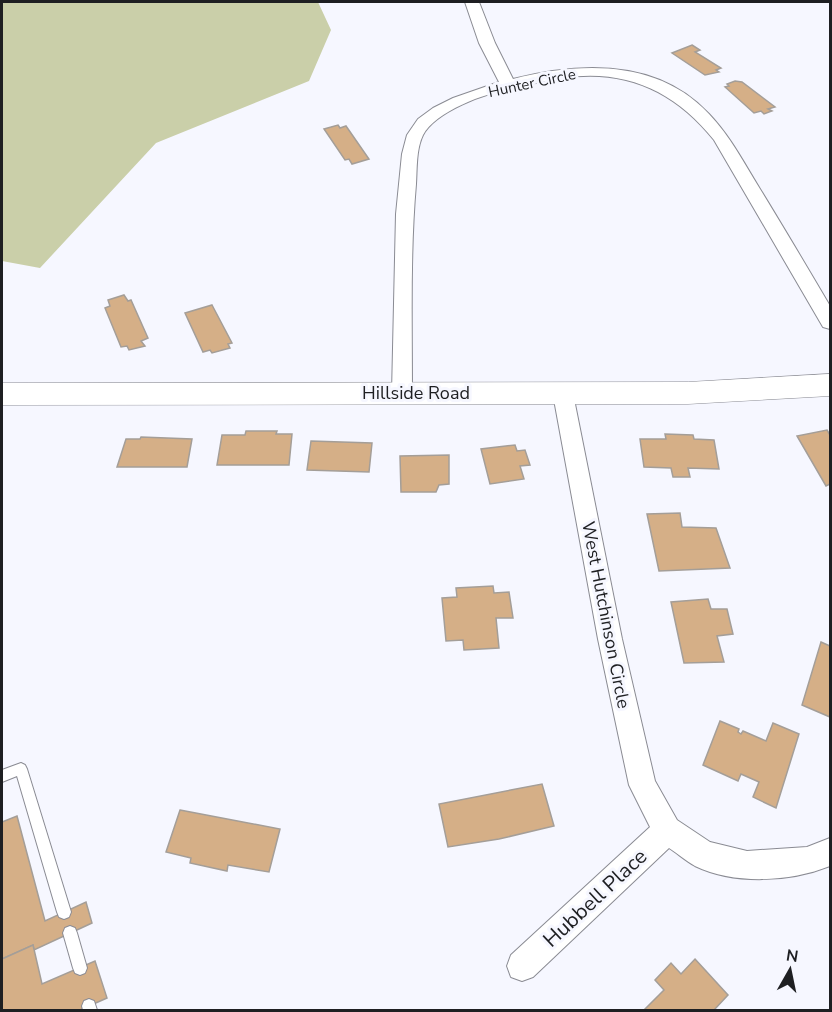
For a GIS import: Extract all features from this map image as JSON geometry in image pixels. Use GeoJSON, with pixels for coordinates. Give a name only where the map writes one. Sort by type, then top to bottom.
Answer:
{"type":"FeatureCollection","features":[{"type":"Feature","properties":{"kind":"street"},"geometry":{"type":"LineString","coordinates":[[472,2],[487,43],[508,86]]}},
{"type":"Feature","properties":{"kind":"street","name":"Hunter Circle"},"geometry":{"type":"LineString","coordinates":[[402,393],[405,210],[415,135],[424,120],[446,105],[508,86],[562,73],[601,72],[643,80],[676,93],[700,111],[721,138],[831,322]]}},
{"type":"Feature","properties":{"kind":"street","name":"Hillside Road"},"geometry":{"type":"LineString","coordinates":[[2,394],[688,393],[831,385]]}},
{"type":"Feature","properties":{"kind":"street","name":"West Hutchinson Circle"},"geometry":{"type":"LineString","coordinates":[[563,394],[610,639],[642,785],[667,830]]}},
{"type":"Feature","properties":{"kind":"street"},"geometry":{"type":"LineString","coordinates":[[667,830],[704,855],[747,865],[807,861],[831,852]]}},
{"type":"Feature","properties":{"kind":"street","name":"Hubbell Place"},"geometry":{"type":"LineString","coordinates":[[522,966],[667,830]]}},
{"type":"Feature","properties":{"kind":"lane"},"geometry":{"type":"LineString","coordinates":[[2,776],[21,769],[64,912]]}},
{"type":"Feature","properties":{"kind":"lane"},"geometry":{"type":"LineString","coordinates":[[69,933],[80,968]]}},
{"type":"Feature","properties":{"kind":"green space"},"geometry":{"type":"Polygon","coordinates":[[[2,2],[318,2],[331,30],[309,81],[156,143],[40,268],[2,261],[2,2]]]}},
{"type":"Feature","properties":{"kind":"building"},"geometry":{"type":"Polygon","coordinates":[[[692,45],[700,50],[695,52],[721,68],[716,70],[719,72],[705,75],[672,53],[692,45]]]}},
{"type":"Feature","properties":{"kind":"building"},"geometry":{"type":"Polygon","coordinates":[[[735,81],[742,82],[775,107],[768,109],[772,111],[764,114],[761,111],[754,113],[725,87],[735,81]]]}},
{"type":"Feature","properties":{"kind":"building"},"geometry":{"type":"Polygon","coordinates":[[[338,125],[340,128],[346,126],[369,159],[352,164],[349,159],[345,160],[324,129],[338,125]]]}},
{"type":"Feature","properties":{"kind":"building"},"geometry":{"type":"Polygon","coordinates":[[[124,295],[128,301],[131,300],[148,338],[141,341],[145,346],[129,350],[127,346],[121,347],[105,308],[110,306],[108,300],[124,295]]]}},
{"type":"Feature","properties":{"kind":"building"},"geometry":{"type":"Polygon","coordinates":[[[212,305],[232,343],[228,344],[230,348],[212,353],[210,350],[203,352],[185,313],[212,305]]]}},
{"type":"Feature","properties":{"kind":"building"},"geometry":{"type":"Polygon","coordinates":[[[827,430],[830,435],[830,484],[826,486],[797,436],[827,430]]]}},
{"type":"Feature","properties":{"kind":"building"},"geometry":{"type":"Polygon","coordinates":[[[246,431],[277,431],[276,434],[292,434],[289,465],[217,465],[222,435],[245,435],[246,431]]]}},
{"type":"Feature","properties":{"kind":"building"},"geometry":{"type":"Polygon","coordinates":[[[665,434],[693,435],[694,439],[714,440],[719,469],[688,468],[690,477],[673,477],[671,468],[644,467],[640,439],[666,439],[665,434]]]}},
{"type":"Feature","properties":{"kind":"building"},"geometry":{"type":"Polygon","coordinates":[[[141,437],[192,439],[187,467],[117,467],[126,439],[140,439],[141,437]]]}},
{"type":"Feature","properties":{"kind":"building"},"geometry":{"type":"Polygon","coordinates":[[[311,441],[372,443],[369,472],[307,470],[311,441]]]}},
{"type":"Feature","properties":{"kind":"building"},"geometry":{"type":"Polygon","coordinates":[[[515,445],[517,451],[525,450],[530,465],[520,466],[524,479],[490,484],[481,449],[515,445]]]}},
{"type":"Feature","properties":{"kind":"building"},"geometry":{"type":"Polygon","coordinates":[[[449,455],[449,484],[439,485],[436,492],[401,492],[400,456],[449,455]]]}},
{"type":"Feature","properties":{"kind":"building"},"geometry":{"type":"Polygon","coordinates":[[[680,513],[682,527],[716,528],[730,568],[659,571],[647,514],[680,513]]]}},
{"type":"Feature","properties":{"kind":"building"},"geometry":{"type":"Polygon","coordinates":[[[493,586],[494,593],[509,592],[513,618],[496,618],[499,648],[464,650],[463,640],[446,641],[442,598],[457,597],[456,588],[493,586]]]}},
{"type":"Feature","properties":{"kind":"building"},"geometry":{"type":"Polygon","coordinates":[[[708,599],[711,609],[727,609],[733,634],[717,636],[724,662],[684,663],[671,602],[708,599]]]}},
{"type":"Feature","properties":{"kind":"building"},"geometry":{"type":"Polygon","coordinates":[[[821,642],[830,646],[830,717],[802,705],[821,642]]]}},
{"type":"Feature","properties":{"kind":"building"},"geometry":{"type":"Polygon","coordinates":[[[720,721],[739,729],[738,732],[741,734],[743,731],[766,741],[773,723],[799,734],[776,808],[753,797],[759,782],[741,774],[738,781],[703,765],[720,721]]]}},
{"type":"Feature","properties":{"kind":"building"},"geometry":{"type":"Polygon","coordinates":[[[542,784],[554,826],[499,839],[448,847],[439,804],[542,784]]]}},
{"type":"Feature","properties":{"kind":"building"},"geometry":{"type":"Polygon","coordinates":[[[180,810],[280,829],[269,872],[228,865],[227,871],[190,863],[191,858],[166,852],[180,810]]]}},
{"type":"Feature","properties":{"kind":"building"},"geometry":{"type":"Polygon","coordinates":[[[17,816],[45,921],[86,902],[92,923],[34,950],[33,945],[2,959],[2,822],[17,816]]]}},
{"type":"Feature","properties":{"kind":"building"},"geometry":{"type":"Polygon","coordinates":[[[33,945],[42,984],[95,961],[107,998],[80,1010],[2,1010],[2,959],[33,945]]]}},
{"type":"Feature","properties":{"kind":"building"},"geometry":{"type":"Polygon","coordinates":[[[695,959],[728,995],[714,1010],[644,1010],[664,990],[655,980],[671,963],[681,974],[695,959]]]}}]}
